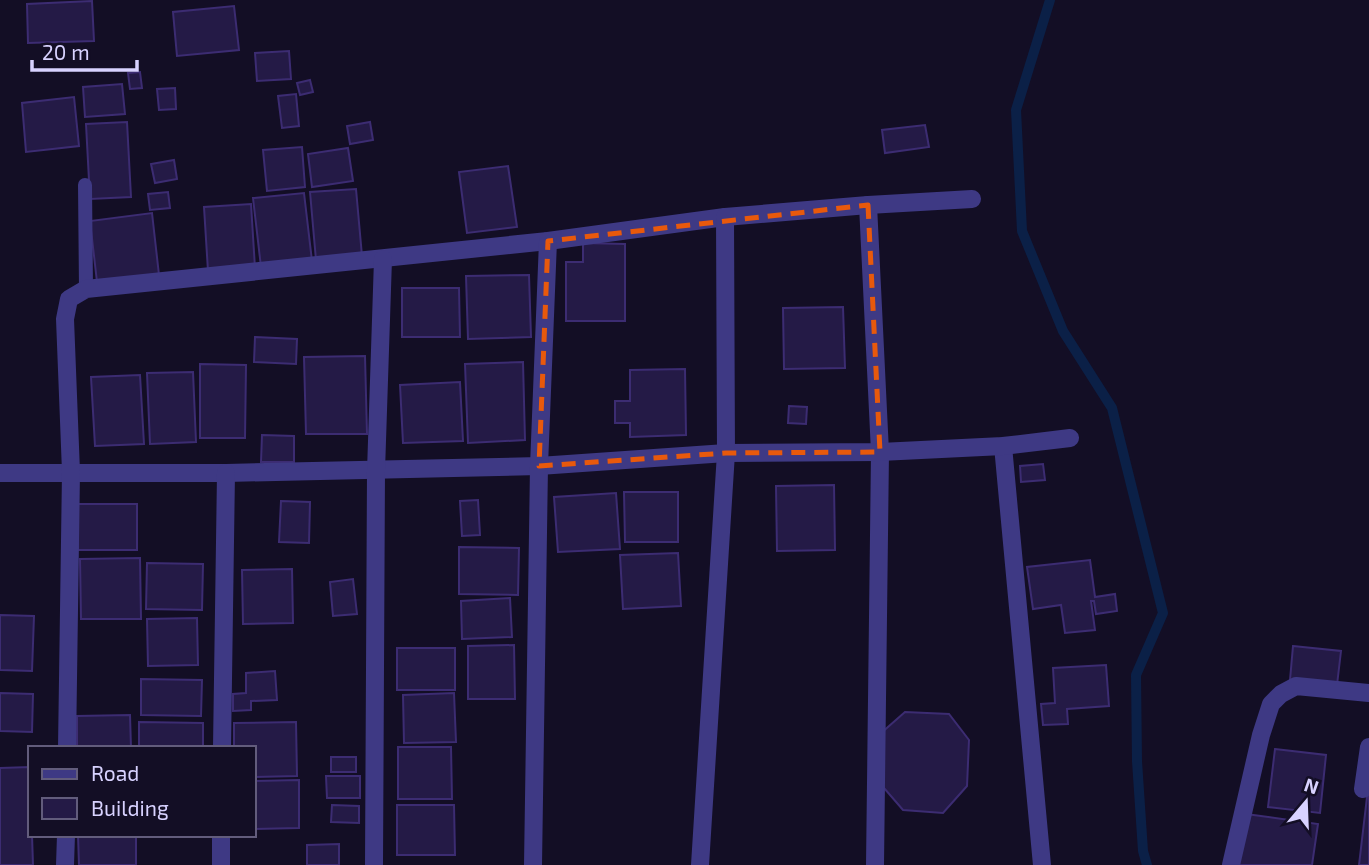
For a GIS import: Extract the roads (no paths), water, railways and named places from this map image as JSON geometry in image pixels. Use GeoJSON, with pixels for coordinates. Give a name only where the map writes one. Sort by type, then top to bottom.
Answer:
{"type":"FeatureCollection","features":[{"type":"Feature","properties":{"kind":"street"},"geometry":{"type":"LineString","coordinates":[[67,746],[71,472],[65,319],[69,299],[86,289],[548,241],[724,217],[972,199]]}},
{"type":"Feature","properties":{"kind":"street"},"geometry":{"type":"LineString","coordinates":[[868,205],[880,452],[875,865]]}},
{"type":"Feature","properties":{"kind":"street"},"geometry":{"type":"LineString","coordinates":[[700,865],[726,453],[724,217]]}},
{"type":"Feature","properties":{"kind":"street"},"geometry":{"type":"LineString","coordinates":[[533,865],[539,466],[548,241]]}},
{"type":"Feature","properties":{"kind":"street"},"geometry":{"type":"LineString","coordinates":[[374,865],[376,471],[383,259]]}},
{"type":"Feature","properties":{"kind":"street"},"geometry":{"type":"LineString","coordinates":[[0,473],[226,473],[539,466],[726,453],[880,452],[1003,446],[1070,438]]}},
{"type":"Feature","properties":{"kind":"street"},"geometry":{"type":"LineString","coordinates":[[1003,446],[1042,865]]}},
{"type":"Feature","properties":{"kind":"street"},"geometry":{"type":"LineString","coordinates":[[222,746],[226,473]]}},
{"type":"Feature","properties":{"kind":"street"},"geometry":{"type":"LineString","coordinates":[[1231,865],[1270,704],[1296,686],[1369,693]]}},
{"type":"Feature","properties":{"kind":"street"},"geometry":{"type":"LineString","coordinates":[[1363,789],[1369,747]]}},
{"type":"Feature","properties":{"kind":"street"},"geometry":{"type":"LineString","coordinates":[[65,865],[66,837]]}},
{"type":"Feature","properties":{"kind":"street"},"geometry":{"type":"LineString","coordinates":[[221,837],[221,865]]}},
{"type":"Feature","properties":{"kind":"lane"},"geometry":{"type":"LineString","coordinates":[[85,186],[86,289]]}},
{"type":"Feature","properties":{"kind":"waterway"},"geometry":{"type":"LineString","coordinates":[[1050,0],[1016,110],[1022,231],[1063,331],[1112,408],[1163,613],[1136,675],[1137,761],[1143,851],[1147,865]]}}]}
